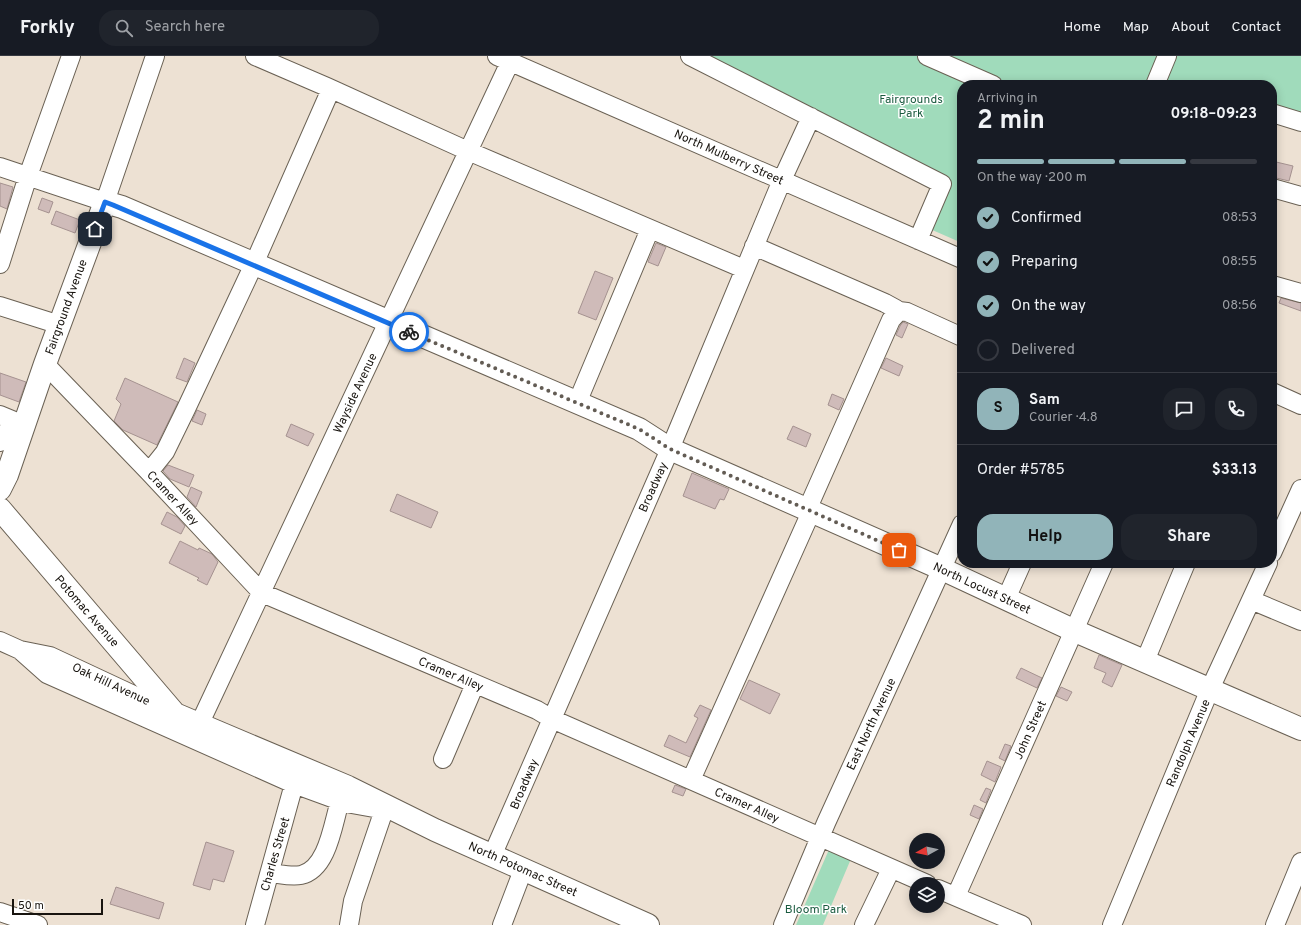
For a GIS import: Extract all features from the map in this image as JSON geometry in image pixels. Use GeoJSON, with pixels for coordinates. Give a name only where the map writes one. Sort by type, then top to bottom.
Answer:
{"type":"FeatureCollection","features":[{"type":"Feature","properties":{"kind":"main road","name":"North Locust Street"},"geometry":{"type":"LineString","coordinates":[[105,202],[254,264],[388,323],[639,429],[670,449],[942,569],[1075,631],[1301,729]]}},
{"type":"Feature","properties":{"kind":"main road","name":"Fairground Avenue"},"geometry":{"type":"LineString","coordinates":[[0,489],[7,475],[13,420],[45,364],[105,202]]}},
{"type":"Feature","properties":{"kind":"main road","name":"Potomac Avenue"},"geometry":{"type":"LineString","coordinates":[[0,509],[175,714]]}},
{"type":"Feature","properties":{"kind":"main road","name":"Oak Hill Avenue"},"geometry":{"type":"LineString","coordinates":[[175,714],[195,731]]}},
{"type":"Feature","properties":{"kind":"main road","name":"North Potomac Street"},"geometry":{"type":"LineString","coordinates":[[195,731],[348,787],[391,811],[648,925]]}},
{"type":"Feature","properties":{"kind":"street"},"geometry":{"type":"LineString","coordinates":[[0,264],[28,176],[71,56]]}},
{"type":"Feature","properties":{"kind":"street","name":"Fairground Avenue"},"geometry":{"type":"LineString","coordinates":[[105,202],[155,56]]}},
{"type":"Feature","properties":{"kind":"street"},"geometry":{"type":"LineString","coordinates":[[255,56],[468,152],[744,269]]}},
{"type":"Feature","properties":{"kind":"street"},"geometry":{"type":"LineString","coordinates":[[690,56],[942,184],[918,240]]}},
{"type":"Feature","properties":{"kind":"street"},"geometry":{"type":"LineString","coordinates":[[927,56],[982,80]]}},
{"type":"Feature","properties":{"kind":"street"},"geometry":{"type":"LineString","coordinates":[[1157,80],[1167,56]]}},
{"type":"Feature","properties":{"kind":"street","name":"Wayside Avenue"},"geometry":{"type":"LineString","coordinates":[[195,731],[262,593],[468,152],[503,59]]}},
{"type":"Feature","properties":{"kind":"street","name":"North Mulberry Street"},"geometry":{"type":"LineString","coordinates":[[503,59],[957,257]]}},
{"type":"Feature","properties":{"kind":"street"},"geometry":{"type":"LineString","coordinates":[[149,472],[165,452],[254,264],[331,89]]}},
{"type":"Feature","properties":{"kind":"street"},"geometry":{"type":"LineString","coordinates":[[1277,115],[1301,122]]}},
{"type":"Feature","properties":{"kind":"street","name":"Broadway"},"geometry":{"type":"LineString","coordinates":[[492,856],[670,449],[744,269],[811,117]]}},
{"type":"Feature","properties":{"kind":"street","name":"North Locust Street"},"geometry":{"type":"LineString","coordinates":[[0,167],[105,202]]}},
{"type":"Feature","properties":{"kind":"street"},"geometry":{"type":"LineString","coordinates":[[1277,189],[1301,196]]}},
{"type":"Feature","properties":{"kind":"street"},"geometry":{"type":"LineString","coordinates":[[577,403],[650,229]]}},
{"type":"Feature","properties":{"kind":"street"},"geometry":{"type":"LineString","coordinates":[[754,246],[885,303],[896,309],[898,312]]}},
{"type":"Feature","properties":{"kind":"street"},"geometry":{"type":"LineString","coordinates":[[1277,286],[1301,293]]}},
{"type":"Feature","properties":{"kind":"street"},"geometry":{"type":"LineString","coordinates":[[0,306],[60,325]]}},
{"type":"Feature","properties":{"kind":"street"},"geometry":{"type":"LineString","coordinates":[[691,780],[809,511],[890,320],[898,312],[907,312],[957,335]]}},
{"type":"Feature","properties":{"kind":"street","name":"Cramer Alley"},"geometry":{"type":"LineString","coordinates":[[45,364],[149,472],[262,593],[536,710],[910,877]]}},
{"type":"Feature","properties":{"kind":"street"},"geometry":{"type":"LineString","coordinates":[[1277,394],[1301,405]]}},
{"type":"Feature","properties":{"kind":"street"},"geometry":{"type":"LineString","coordinates":[[1,438],[13,420]]}},
{"type":"Feature","properties":{"kind":"street"},"geometry":{"type":"LineString","coordinates":[[1277,542],[1301,489]]}},
{"type":"Feature","properties":{"kind":"street","name":"East North Avenue"},"geometry":{"type":"LineString","coordinates":[[783,925],[820,837],[957,535]]}},
{"type":"Feature","properties":{"kind":"street"},"geometry":{"type":"LineString","coordinates":[[1006,599],[1020,568]]}},
{"type":"Feature","properties":{"kind":"street","name":"John Street"},"geometry":{"type":"LineString","coordinates":[[956,896],[1102,568]]}},
{"type":"Feature","properties":{"kind":"street"},"geometry":{"type":"LineString","coordinates":[[1145,661],[1184,568]]}},
{"type":"Feature","properties":{"kind":"street","name":"Randolph Avenue"},"geometry":{"type":"LineString","coordinates":[[1112,925],[1210,689],[1266,568]]}},
{"type":"Feature","properties":{"kind":"street"},"geometry":{"type":"LineString","coordinates":[[1251,600],[1301,621]]}},
{"type":"Feature","properties":{"kind":"street","name":"Oak Hill Avenue"},"geometry":{"type":"LineString","coordinates":[[0,642],[20,650],[50,656],[175,714]]}},
{"type":"Feature","properties":{"kind":"street","name":"Oak Hill Avenue"},"geometry":{"type":"LineString","coordinates":[[20,650],[47,674],[195,731]]}},
{"type":"Feature","properties":{"kind":"street"},"geometry":{"type":"LineString","coordinates":[[443,759],[475,684]]}},
{"type":"Feature","properties":{"kind":"street","name":"North Potomac Street"},"geometry":{"type":"LineString","coordinates":[[195,731],[294,784],[340,801],[391,811]]}},
{"type":"Feature","properties":{"kind":"street","name":"Charles Street"},"geometry":{"type":"LineString","coordinates":[[255,925],[294,784]]}},
{"type":"Feature","properties":{"kind":"street"},"geometry":{"type":"LineString","coordinates":[[270,873],[301,875],[307,873],[318,864],[325,853],[340,801]]}},
{"type":"Feature","properties":{"kind":"street"},"geometry":{"type":"LineString","coordinates":[[349,925],[353,901],[391,811]]}},
{"type":"Feature","properties":{"kind":"street"},"geometry":{"type":"LineString","coordinates":[[1275,925],[1301,862]]}},
{"type":"Feature","properties":{"kind":"street"},"geometry":{"type":"LineString","coordinates":[[864,925],[891,869]]}},
{"type":"Feature","properties":{"kind":"street"},"geometry":{"type":"LineString","coordinates":[[502,925],[523,870]]}},
{"type":"Feature","properties":{"kind":"street"},"geometry":{"type":"LineString","coordinates":[[945,891],[1022,925]]}},
{"type":"Feature","properties":{"kind":"street"},"geometry":{"type":"LineString","coordinates":[[0,912],[38,925]]}},
{"type":"Feature","properties":{"kind":"green space","name":"Fairgrounds Park"},"geometry":{"type":"Polygon","coordinates":[[[701,56],[1301,56],[1301,115],[1277,108],[1277,80],[957,80],[957,241],[930,229],[951,183],[701,56]]]}},
{"type":"Feature","properties":{"kind":"green space","name":"Bloom Park"},"geometry":{"type":"Polygon","coordinates":[[[831,845],[853,854],[823,925],[796,925],[831,845]]]}},
{"type":"Feature","properties":{"kind":"building"},"geometry":{"type":"Polygon","coordinates":[[[1277,162],[1293,166],[1289,181],[1277,178],[1277,162]]]}},
{"type":"Feature","properties":{"kind":"building"},"geometry":{"type":"Polygon","coordinates":[[[0,183],[13,187],[7,209],[0,206],[0,183]]]}},
{"type":"Feature","properties":{"kind":"building"},"geometry":{"type":"Polygon","coordinates":[[[42,198],[53,202],[49,213],[38,209],[42,198]]]}},
{"type":"Feature","properties":{"kind":"building"},"geometry":{"type":"Polygon","coordinates":[[[56,211],[80,220],[75,233],[51,224],[56,211]]]}},
{"type":"Feature","properties":{"kind":"building"},"geometry":{"type":"Polygon","coordinates":[[[656,243],[666,247],[658,266],[648,262],[656,243]]]}},
{"type":"Feature","properties":{"kind":"building"},"geometry":{"type":"Polygon","coordinates":[[[595,271],[613,278],[596,320],[578,313],[595,271]]]}},
{"type":"Feature","properties":{"kind":"building"},"geometry":{"type":"Polygon","coordinates":[[[1281,298],[1301,303],[1301,311],[1279,303],[1281,298]]]}},
{"type":"Feature","properties":{"kind":"building"},"geometry":{"type":"Polygon","coordinates":[[[903,322],[908,324],[902,338],[896,335],[903,322]]]}},
{"type":"Feature","properties":{"kind":"building"},"geometry":{"type":"Polygon","coordinates":[[[184,358],[195,363],[187,382],[176,378],[184,358]]]}},
{"type":"Feature","properties":{"kind":"building"},"geometry":{"type":"Polygon","coordinates":[[[886,358],[903,366],[899,376],[881,368],[886,358]]]}},
{"type":"Feature","properties":{"kind":"building"},"geometry":{"type":"Polygon","coordinates":[[[0,373],[26,382],[19,402],[0,395],[0,373]]]}},
{"type":"Feature","properties":{"kind":"building"},"geometry":{"type":"Polygon","coordinates":[[[125,378],[178,402],[157,445],[123,430],[114,421],[121,404],[116,399],[125,378]]]}},
{"type":"Feature","properties":{"kind":"building"},"geometry":{"type":"Polygon","coordinates":[[[832,394],[844,399],[839,410],[828,405],[832,394]]]}},
{"type":"Feature","properties":{"kind":"building"},"geometry":{"type":"Polygon","coordinates":[[[197,410],[206,414],[202,425],[192,421],[197,410]]]}},
{"type":"Feature","properties":{"kind":"building"},"geometry":{"type":"Polygon","coordinates":[[[291,424],[314,434],[308,446],[286,436],[291,424]]]}},
{"type":"Feature","properties":{"kind":"building"},"geometry":{"type":"Polygon","coordinates":[[[793,426],[811,434],[806,447],[787,439],[793,426]]]}},
{"type":"Feature","properties":{"kind":"building"},"geometry":{"type":"Polygon","coordinates":[[[168,465],[194,475],[189,487],[170,479],[163,471],[168,465]]]}},
{"type":"Feature","properties":{"kind":"building"},"geometry":{"type":"Polygon","coordinates":[[[692,473],[729,489],[724,500],[720,499],[715,509],[683,496],[692,473]]]}},
{"type":"Feature","properties":{"kind":"building"},"geometry":{"type":"Polygon","coordinates":[[[191,487],[202,492],[196,507],[187,497],[191,487]]]}},
{"type":"Feature","properties":{"kind":"building"},"geometry":{"type":"Polygon","coordinates":[[[397,494],[438,512],[431,528],[390,511],[397,494]]]}},
{"type":"Feature","properties":{"kind":"building"},"geometry":{"type":"Polygon","coordinates":[[[167,512],[177,517],[185,526],[181,534],[161,524],[167,512]]]}},
{"type":"Feature","properties":{"kind":"building"},"geometry":{"type":"Polygon","coordinates":[[[180,541],[198,550],[199,548],[212,554],[218,562],[207,585],[197,580],[199,578],[169,563],[180,541]]]}},
{"type":"Feature","properties":{"kind":"building"},"geometry":{"type":"Polygon","coordinates":[[[1099,655],[1122,665],[1112,687],[1102,682],[1106,673],[1094,668],[1099,655]]]}},
{"type":"Feature","properties":{"kind":"building"},"geometry":{"type":"Polygon","coordinates":[[[1021,668],[1042,678],[1037,688],[1016,678],[1021,668]]]}},
{"type":"Feature","properties":{"kind":"building"},"geometry":{"type":"Polygon","coordinates":[[[749,680],[780,694],[770,714],[740,699],[749,680]]]}},
{"type":"Feature","properties":{"kind":"building"},"geometry":{"type":"Polygon","coordinates":[[[1061,687],[1072,692],[1067,701],[1056,696],[1061,687]]]}},
{"type":"Feature","properties":{"kind":"building"},"geometry":{"type":"Polygon","coordinates":[[[700,705],[711,710],[690,757],[664,746],[669,735],[686,743],[698,718],[694,716],[700,705]]]}},
{"type":"Feature","properties":{"kind":"building"},"geometry":{"type":"Polygon","coordinates":[[[1005,744],[1011,746],[1005,761],[999,758],[1005,744]]]}},
{"type":"Feature","properties":{"kind":"building"},"geometry":{"type":"Polygon","coordinates":[[[987,761],[1001,767],[995,782],[981,775],[987,761]]]}},
{"type":"Feature","properties":{"kind":"building"},"geometry":{"type":"Polygon","coordinates":[[[675,785],[686,789],[683,796],[672,792],[675,785]]]}},
{"type":"Feature","properties":{"kind":"building"},"geometry":{"type":"Polygon","coordinates":[[[986,788],[991,790],[986,803],[980,800],[986,788]]]}},
{"type":"Feature","properties":{"kind":"building"},"geometry":{"type":"Polygon","coordinates":[[[974,805],[983,809],[979,819],[970,815],[974,805]]]}},
{"type":"Feature","properties":{"kind":"building"},"geometry":{"type":"Polygon","coordinates":[[[206,842],[234,851],[224,882],[213,879],[210,890],[193,885],[206,842]]]}},
{"type":"Feature","properties":{"kind":"building"},"geometry":{"type":"Polygon","coordinates":[[[116,887],[164,903],[159,919],[110,904],[116,887]]]}},
{"type":"Feature","properties":{"kind":"way so far"},"geometry":{"type":"LineString","coordinates":[[409,332],[639,429],[670,449],[899,550]]}},
{"type":"Feature","properties":{"kind":"route"},"geometry":{"type":"LineString","coordinates":[[95,229],[105,202],[175,230],[409,332]]}}]}
